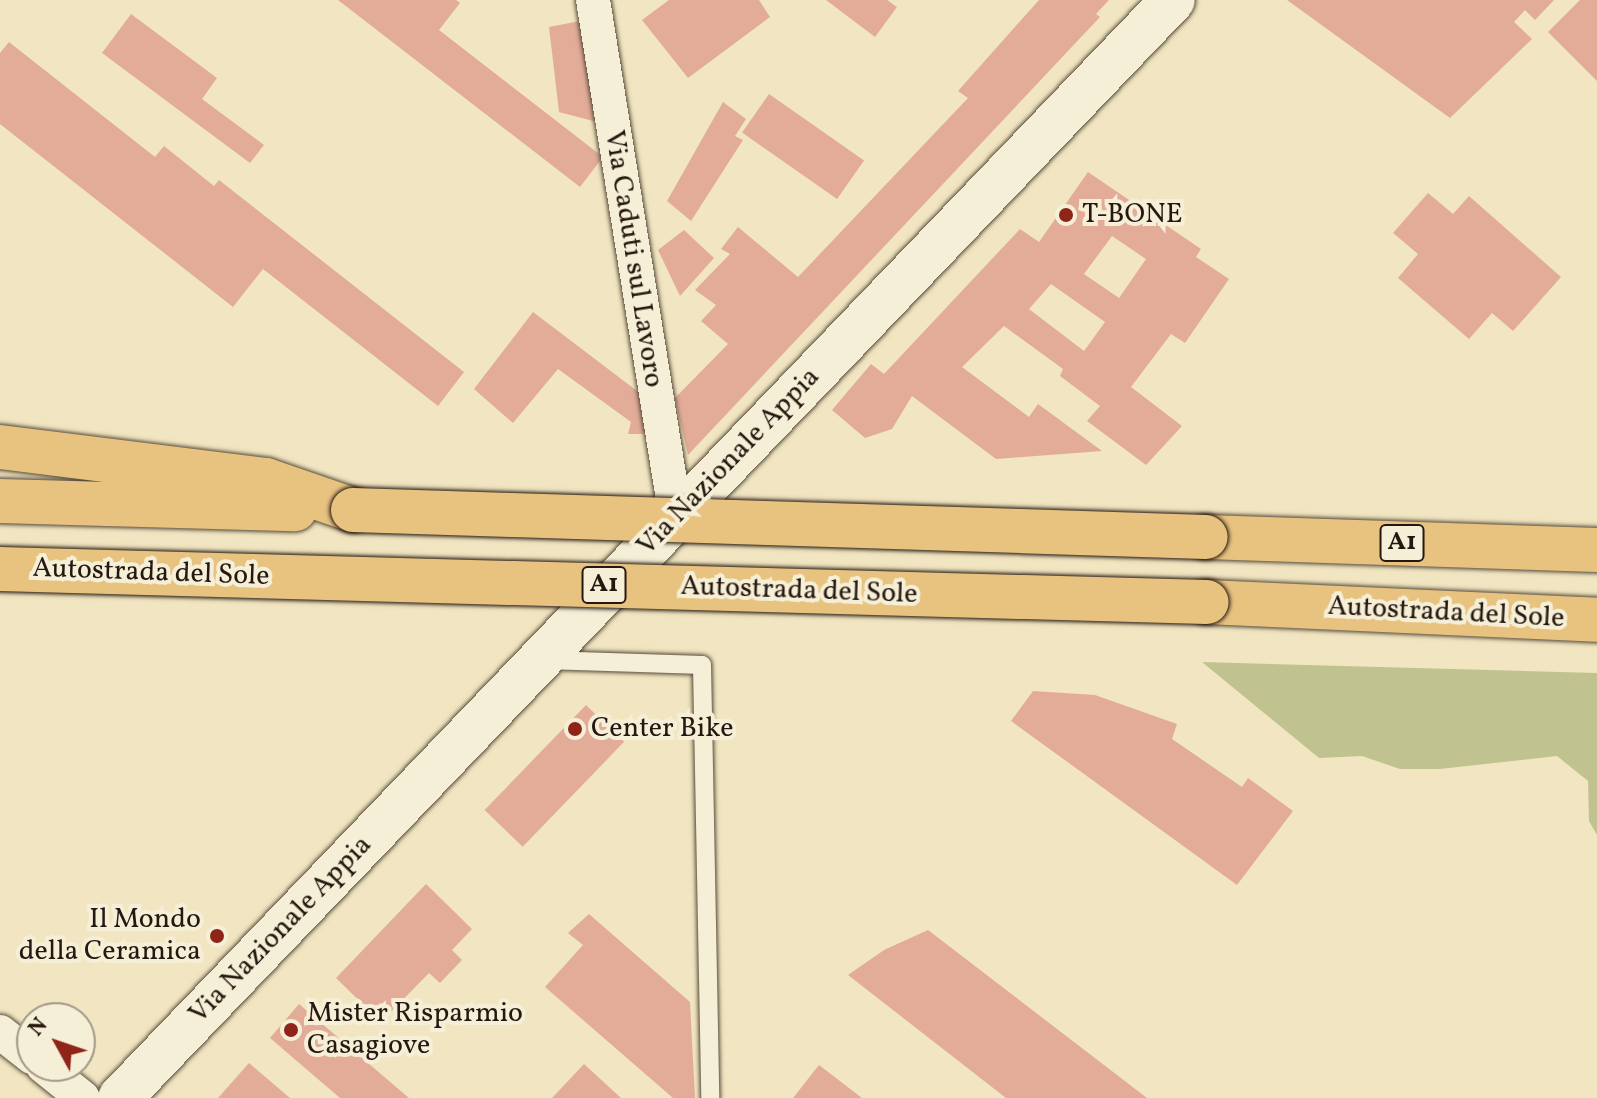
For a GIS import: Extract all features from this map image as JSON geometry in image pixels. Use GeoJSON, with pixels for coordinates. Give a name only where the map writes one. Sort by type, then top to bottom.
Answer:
{"type":"FeatureCollection","features":[{"type":"Feature","properties":{"kind":"highway"},"geometry":{"type":"LineString","coordinates":[[0,447],[266,480],[353,510]]}},
{"type":"Feature","properties":{"kind":"highway","name":"A1"},"geometry":{"type":"LineString","coordinates":[[0,501],[1597,550]]}},
{"type":"Feature","properties":{"kind":"highway","name":"Autostrada del Sole"},"geometry":{"type":"LineString","coordinates":[[0,569],[1207,602],[1597,620]]}},
{"type":"Feature","properties":{"kind":"main road","name":"Via Nazionale Appia"},"geometry":{"type":"LineString","coordinates":[[120,1098],[1173,0]]}},
{"type":"Feature","properties":{"kind":"street","name":"Via Caduti sul Lavoro"},"geometry":{"type":"LineString","coordinates":[[593,0],[676,518]]}},
{"type":"Feature","properties":{"kind":"street"},"geometry":{"type":"LineString","coordinates":[[0,1032],[16,1044]]}},
{"type":"Feature","properties":{"kind":"street"},"geometry":{"type":"LineString","coordinates":[[63,1082],[83,1098]]}},
{"type":"Feature","properties":{"kind":"lane"},"geometry":{"type":"LineString","coordinates":[[539,660],[702,665],[710,1098]]}},
{"type":"Feature","properties":{"kind":"green space"},"geometry":{"type":"Polygon","coordinates":[[[1202,662],[1597,673],[1597,835],[1589,821],[1588,781],[1557,756],[1440,769],[1400,769],[1362,756],[1319,758],[1202,662]]]}},
{"type":"Feature","properties":{"kind":"building"},"geometry":{"type":"Polygon","coordinates":[[[338,0],[456,0],[460,3],[439,30],[603,157],[580,187],[338,0]]]}},
{"type":"Feature","properties":{"kind":"building"},"geometry":{"type":"Polygon","coordinates":[[[669,0],[759,0],[770,17],[688,78],[642,20],[669,0]]]}},
{"type":"Feature","properties":{"kind":"building"},"geometry":{"type":"Polygon","coordinates":[[[826,0],[887,0],[897,7],[875,37],[826,0]]]}},
{"type":"Feature","properties":{"kind":"building"},"geometry":{"type":"Polygon","coordinates":[[[1039,0],[1109,0],[1096,14],[1100,17],[688,455],[675,398],[728,344],[701,321],[716,305],[695,290],[730,254],[721,249],[738,227],[798,277],[968,98],[958,91],[1039,0]]]}},
{"type":"Feature","properties":{"kind":"building"},"geometry":{"type":"Polygon","coordinates":[[[1287,0],[1554,0],[1535,20],[1525,10],[1514,22],[1532,39],[1450,118],[1287,0]]]}},
{"type":"Feature","properties":{"kind":"building"},"geometry":{"type":"Polygon","coordinates":[[[1580,0],[1597,0],[1597,81],[1548,32],[1580,0]]]}},
{"type":"Feature","properties":{"kind":"building"},"geometry":{"type":"Polygon","coordinates":[[[131,14],[217,78],[202,99],[264,145],[250,163],[102,53],[131,14]]]}},
{"type":"Feature","properties":{"kind":"building"},"geometry":{"type":"Polygon","coordinates":[[[585,20],[597,122],[559,112],[549,27],[585,20]]]}},
{"type":"Feature","properties":{"kind":"building"},"geometry":{"type":"Polygon","coordinates":[[[9,42],[155,157],[164,146],[214,186],[219,180],[464,372],[438,406],[263,269],[233,307],[0,124],[0,53],[9,42]]]}},
{"type":"Feature","properties":{"kind":"building"},"geometry":{"type":"Polygon","coordinates":[[[769,94],[864,161],[837,199],[742,133],[769,94]]]}},
{"type":"Feature","properties":{"kind":"building"},"geometry":{"type":"Polygon","coordinates":[[[723,102],[746,119],[735,136],[743,140],[691,221],[667,201],[723,102]]]}},
{"type":"Feature","properties":{"kind":"building"},"geometry":{"type":"Polygon","coordinates":[[[1088,172],[1201,249],[1196,257],[1229,279],[1185,343],[1171,334],[1131,387],[1182,426],[1146,465],[1087,421],[1100,406],[1060,376],[1063,369],[1004,326],[962,367],[1029,417],[1038,404],[1102,451],[996,459],[912,396],[892,429],[865,438],[832,410],[871,364],[884,374],[1020,229],[1039,242],[1088,172]],[[1112,236],[1084,274],[1119,298],[1146,259],[1112,236]],[[1051,284],[1029,309],[1084,351],[1105,322],[1051,284]]]}},
{"type":"Feature","properties":{"kind":"building"},"geometry":{"type":"Polygon","coordinates":[[[1428,193],[1453,214],[1469,196],[1561,277],[1513,331],[1492,313],[1469,339],[1398,278],[1418,254],[1393,233],[1428,193]]]}},
{"type":"Feature","properties":{"kind":"building"},"geometry":{"type":"Polygon","coordinates":[[[684,230],[714,258],[680,296],[658,250],[684,230]]]}},
{"type":"Feature","properties":{"kind":"building"},"geometry":{"type":"Polygon","coordinates":[[[533,312],[649,400],[649,434],[628,434],[631,422],[558,369],[513,423],[474,389],[533,312]]]}},
{"type":"Feature","properties":{"kind":"building"},"geometry":{"type":"Polygon","coordinates":[[[1033,691],[1095,695],[1177,724],[1172,739],[1242,787],[1248,778],[1293,811],[1237,885],[1011,721],[1033,691]]]}},
{"type":"Feature","properties":{"kind":"building"},"geometry":{"type":"Polygon","coordinates":[[[586,705],[624,742],[523,847],[485,810],[586,705]]]}},
{"type":"Feature","properties":{"kind":"building"},"geometry":{"type":"Polygon","coordinates":[[[426,884],[472,929],[452,950],[462,960],[440,983],[429,973],[381,1022],[336,978],[426,884]]]}},
{"type":"Feature","properties":{"kind":"building"},"geometry":{"type":"Polygon","coordinates":[[[589,914],[690,1002],[695,1098],[673,1098],[545,987],[583,945],[568,933],[589,914]]]}},
{"type":"Feature","properties":{"kind":"building"},"geometry":{"type":"Polygon","coordinates":[[[928,930],[1147,1098],[1006,1098],[848,975],[884,950],[928,930]]]}},
{"type":"Feature","properties":{"kind":"building"},"geometry":{"type":"Polygon","coordinates":[[[299,1004],[409,1098],[340,1098],[270,1038],[299,1004]]]}},
{"type":"Feature","properties":{"kind":"building"},"geometry":{"type":"Polygon","coordinates":[[[249,1063],[290,1098],[218,1098],[249,1063]]]}},
{"type":"Feature","properties":{"kind":"building"},"geometry":{"type":"Polygon","coordinates":[[[584,1064],[621,1098],[552,1098],[584,1064]]]}},
{"type":"Feature","properties":{"kind":"building"},"geometry":{"type":"Polygon","coordinates":[[[819,1065],[862,1098],[793,1098],[819,1065]]]}},
{"type":"Feature","properties":{"kind":"place","name":"T-BONE"},"geometry":{"type":"Point","coordinates":[1066,215]}},
{"type":"Feature","properties":{"kind":"place","name":"Center Bike"},"geometry":{"type":"Point","coordinates":[575,729]}},
{"type":"Feature","properties":{"kind":"place","name":"Il Mondo della Ceramica"},"geometry":{"type":"Point","coordinates":[217,936]}},
{"type":"Feature","properties":{"kind":"place","name":"Mister Risparmio Casagiove"},"geometry":{"type":"Point","coordinates":[291,1030]}}]}
